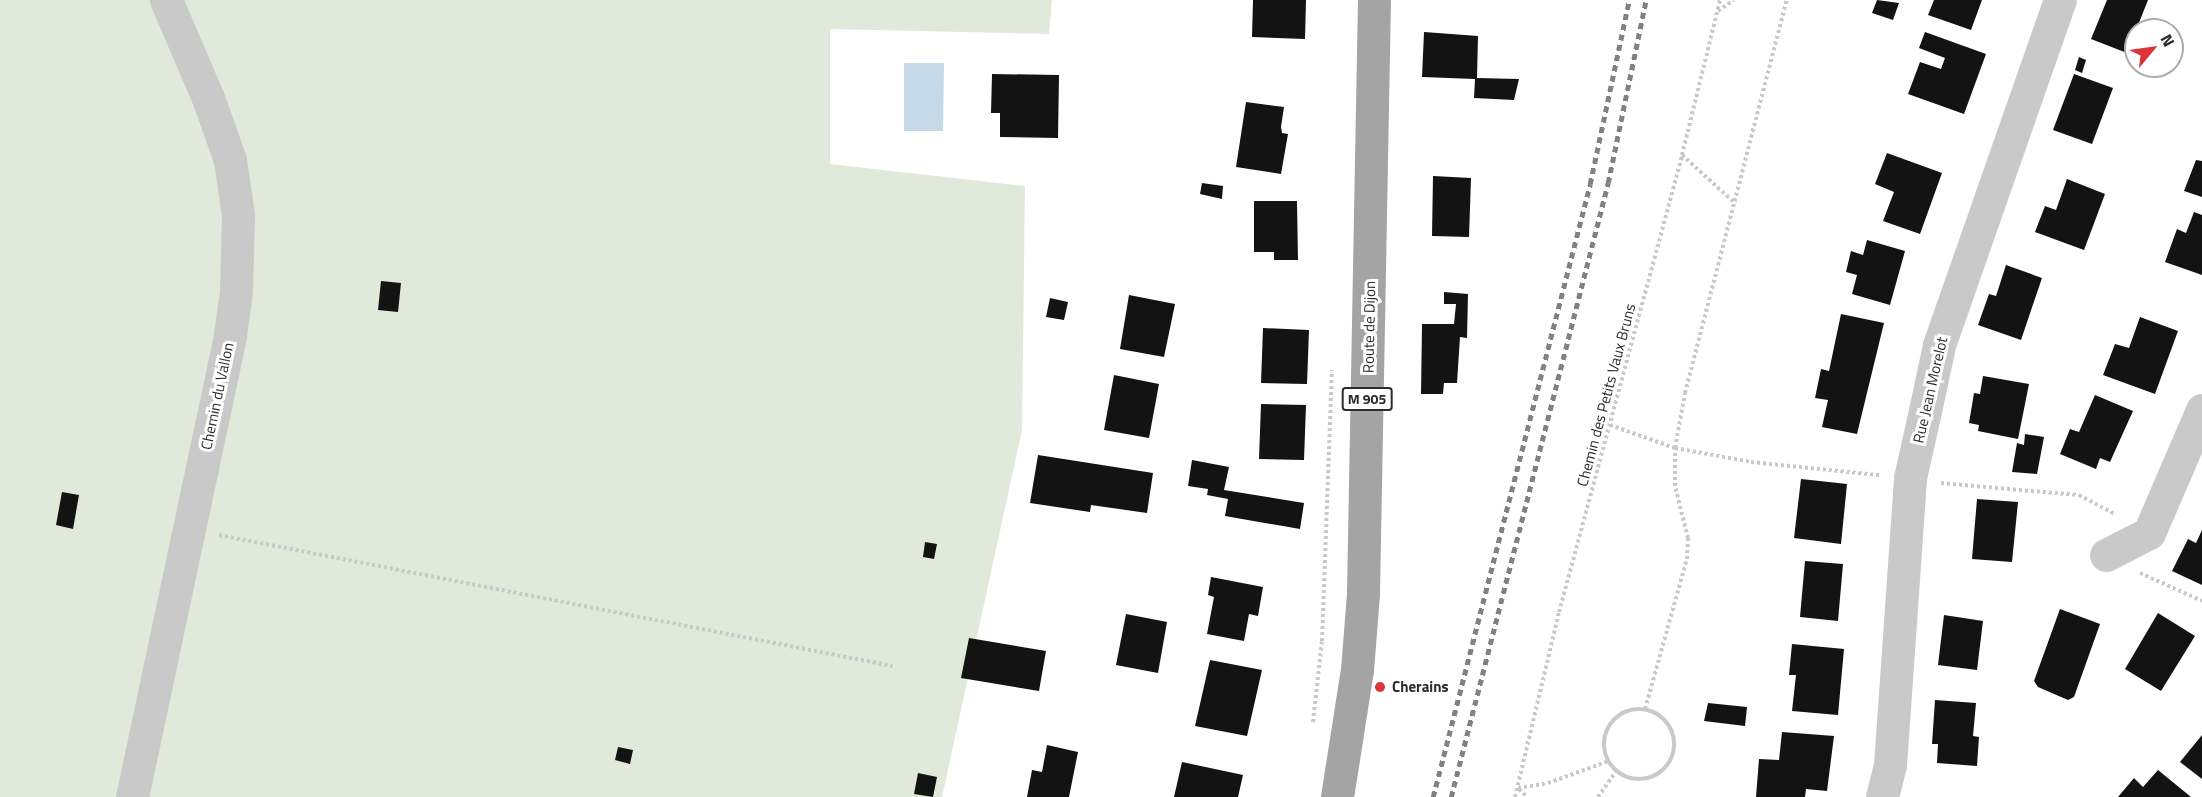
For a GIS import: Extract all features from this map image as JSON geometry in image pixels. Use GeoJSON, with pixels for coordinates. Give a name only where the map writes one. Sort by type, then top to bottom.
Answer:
{"type":"FeatureCollection","features":[{"type":"Feature","properties":{"kind":"main road","name":"Route de Dijon"},"geometry":{"type":"LineString","coordinates":[[1337,797],[1357,670],[1362,603],[1374,0]]}},
{"type":"Feature","properties":{"kind":"street","name":"Chemin du Vallon"},"geometry":{"type":"LineString","coordinates":[[132,797],[230,336],[236,291],[238,215],[230,160],[208,98],[166,0]]}},
{"type":"Feature","properties":{"kind":"street","name":"Rue Jean Morelot"},"geometry":{"type":"LineString","coordinates":[[1882,797],[1890,765],[1910,478],[1924,411],[1939,345],[2060,0]]}},
{"type":"Feature","properties":{"kind":"street"},"geometry":{"type":"LineString","coordinates":[[2106,555],[2149,533],[2202,410]]}},
{"type":"Feature","properties":{"kind":"path","name":"Chemin des Petits Vaux Bruns"},"geometry":{"type":"LineString","coordinates":[[1515,797],[1559,612],[1682,155],[1720,0]]}},
{"type":"Feature","properties":{"kind":"path"},"geometry":{"type":"LineString","coordinates":[[1718,11],[1734,0]]}},
{"type":"Feature","properties":{"kind":"path"},"geometry":{"type":"LineString","coordinates":[[1645,709],[1687,559],[1688,538],[1675,486],[1675,448],[1685,393],[1787,0]]}},
{"type":"Feature","properties":{"kind":"path"},"geometry":{"type":"LineString","coordinates":[[1682,155],[1735,203]]}},
{"type":"Feature","properties":{"kind":"path"},"geometry":{"type":"LineString","coordinates":[[188,529],[892,666]]}},
{"type":"Feature","properties":{"kind":"path"},"geometry":{"type":"LineString","coordinates":[[2106,555],[2202,601]]}},
{"type":"Feature","properties":{"kind":"path"},"geometry":{"type":"LineString","coordinates":[[1645,709],[1665,720],[1672,730],[1674,754],[1660,772],[1649,778],[1632,778],[1616,771],[1609,761],[1604,740],[1614,719],[1623,713],[1645,709]]}},
{"type":"Feature","properties":{"kind":"path"},"geometry":{"type":"LineString","coordinates":[[1518,788],[1548,783],[1609,761]]}},
{"type":"Feature","properties":{"kind":"path"},"geometry":{"type":"LineString","coordinates":[[1598,797],[1616,771]]}},
{"type":"Feature","properties":{"kind":"path"},"geometry":{"type":"LineString","coordinates":[[1518,788],[1527,797]]}},
{"type":"Feature","properties":{"kind":"green space"},"geometry":{"type":"Polygon","coordinates":[[[0,0],[1052,0],[1049,34],[830,29],[830,164],[1025,186],[1022,430],[942,797],[0,797],[0,0]]]}},
{"type":"Feature","properties":{"kind":"water"},"geometry":{"type":"Polygon","coordinates":[[[904,63],[944,63],[943,131],[904,131],[904,63]]]}},
{"type":"Feature","properties":{"kind":"building"},"geometry":{"type":"Polygon","coordinates":[[[1253,0],[1306,0],[1305,39],[1252,37],[1253,0]]]}},
{"type":"Feature","properties":{"kind":"building"},"geometry":{"type":"Polygon","coordinates":[[[1877,0],[1899,3],[1893,20],[1872,13],[1877,0]]]}},
{"type":"Feature","properties":{"kind":"building"},"geometry":{"type":"Polygon","coordinates":[[[1934,0],[1982,0],[1971,30],[1928,15],[1934,0]]]}},
{"type":"Feature","properties":{"kind":"building"},"geometry":{"type":"Polygon","coordinates":[[[2107,0],[2148,0],[2141,18],[2124,18],[2124,52],[2091,39],[2107,0]]]}},
{"type":"Feature","properties":{"kind":"building"},"geometry":{"type":"Polygon","coordinates":[[[1424,32],[1478,36],[1477,78],[1519,79],[1514,100],[1474,98],[1475,79],[1422,77],[1424,32]]]}},
{"type":"Feature","properties":{"kind":"building"},"geometry":{"type":"Polygon","coordinates":[[[1925,32],[1986,54],[1964,114],[1908,94],[1920,62],[1941,69],[1945,58],[1919,48],[1925,32]]]}},
{"type":"Feature","properties":{"kind":"building"},"geometry":{"type":"Polygon","coordinates":[[[2079,57],[2086,60],[2082,73],[2075,70],[2079,57]]]}},
{"type":"Feature","properties":{"kind":"building"},"geometry":{"type":"Polygon","coordinates":[[[992,74],[1059,75],[1058,138],[1000,137],[1000,113],[991,113],[992,74]]]}},
{"type":"Feature","properties":{"kind":"building"},"geometry":{"type":"Polygon","coordinates":[[[2074,74],[2113,88],[2092,144],[2053,130],[2074,74]]]}},
{"type":"Feature","properties":{"kind":"building"},"geometry":{"type":"Polygon","coordinates":[[[1246,102],[1284,107],[1281,127],[1282,133],[1288,134],[1281,174],[1236,167],[1246,102]]]}},
{"type":"Feature","properties":{"kind":"building"},"geometry":{"type":"Polygon","coordinates":[[[1887,153],[1942,173],[1920,234],[1883,221],[1894,192],[1875,184],[1887,153]]]}},
{"type":"Feature","properties":{"kind":"building"},"geometry":{"type":"Polygon","coordinates":[[[2196,160],[2202,161],[2202,197],[2184,191],[2196,160]]]}},
{"type":"Feature","properties":{"kind":"building"},"geometry":{"type":"Polygon","coordinates":[[[1433,176],[1471,178],[1469,237],[1432,236],[1433,176]]]}},
{"type":"Feature","properties":{"kind":"building"},"geometry":{"type":"Polygon","coordinates":[[[2067,179],[2105,194],[2084,250],[2035,232],[2045,206],[2056,210],[2067,179]]]}},
{"type":"Feature","properties":{"kind":"building"},"geometry":{"type":"Polygon","coordinates":[[[1202,183],[1223,186],[1222,199],[1200,194],[1202,183]]]}},
{"type":"Feature","properties":{"kind":"building"},"geometry":{"type":"Polygon","coordinates":[[[1254,201],[1297,201],[1298,260],[1274,260],[1274,252],[1254,252],[1254,201]]]}},
{"type":"Feature","properties":{"kind":"building"},"geometry":{"type":"Polygon","coordinates":[[[2194,212],[2202,215],[2202,275],[2165,262],[2177,229],[2186,233],[2194,212]]]}},
{"type":"Feature","properties":{"kind":"building"},"geometry":{"type":"Polygon","coordinates":[[[1867,240],[1905,251],[1890,305],[1852,294],[1857,275],[1846,272],[1851,251],[1863,255],[1867,240]]]}},
{"type":"Feature","properties":{"kind":"building"},"geometry":{"type":"Polygon","coordinates":[[[2006,265],[2042,278],[2021,340],[1978,325],[1989,294],[1996,296],[2006,265]]]}},
{"type":"Feature","properties":{"kind":"building"},"geometry":{"type":"Polygon","coordinates":[[[381,281],[401,283],[398,312],[378,310],[381,281]]]}},
{"type":"Feature","properties":{"kind":"building"},"geometry":{"type":"Polygon","coordinates":[[[1444,292],[1468,294],[1467,338],[1460,337],[1457,383],[1444,383],[1443,394],[1421,394],[1422,324],[1454,324],[1456,304],[1444,304],[1444,292]]]}},
{"type":"Feature","properties":{"kind":"building"},"geometry":{"type":"Polygon","coordinates":[[[1129,295],[1175,304],[1164,357],[1120,349],[1129,295]]]}},
{"type":"Feature","properties":{"kind":"building"},"geometry":{"type":"Polygon","coordinates":[[[1050,298],[1068,302],[1064,320],[1046,317],[1050,298]]]}},
{"type":"Feature","properties":{"kind":"building"},"geometry":{"type":"Polygon","coordinates":[[[1841,314],[1884,323],[1857,434],[1822,427],[1828,400],[1815,398],[1821,369],[1829,371],[1841,314]]]}},
{"type":"Feature","properties":{"kind":"building"},"geometry":{"type":"Polygon","coordinates":[[[2140,317],[2178,331],[2155,394],[2103,375],[2115,344],[2129,348],[2140,317]]]}},
{"type":"Feature","properties":{"kind":"building"},"geometry":{"type":"Polygon","coordinates":[[[1263,328],[1309,330],[1307,384],[1261,383],[1263,328]]]}},
{"type":"Feature","properties":{"kind":"building"},"geometry":{"type":"Polygon","coordinates":[[[1114,375],[1159,384],[1149,438],[1104,430],[1114,375]]]}},
{"type":"Feature","properties":{"kind":"building"},"geometry":{"type":"Polygon","coordinates":[[[1983,376],[2029,384],[2018,439],[1978,431],[1979,425],[1969,423],[1974,393],[1980,394],[1983,376]]]}},
{"type":"Feature","properties":{"kind":"building"},"geometry":{"type":"Polygon","coordinates":[[[2095,395],[2133,411],[2110,462],[2100,458],[2096,469],[2060,454],[2070,429],[2079,432],[2095,395]]]}},
{"type":"Feature","properties":{"kind":"building"},"geometry":{"type":"Polygon","coordinates":[[[1261,404],[1306,405],[1304,460],[1259,459],[1261,404]]]}},
{"type":"Feature","properties":{"kind":"building"},"geometry":{"type":"Polygon","coordinates":[[[2025,434],[2044,437],[2037,474],[2012,472],[2017,443],[2024,445],[2025,434]]]}},
{"type":"Feature","properties":{"kind":"building"},"geometry":{"type":"Polygon","coordinates":[[[1038,455],[1153,473],[1147,513],[1091,505],[1090,512],[1030,503],[1038,455]]]}},
{"type":"Feature","properties":{"kind":"building"},"geometry":{"type":"Polygon","coordinates":[[[1192,460],[1229,467],[1224,490],[1304,503],[1300,529],[1225,516],[1228,499],[1207,495],[1208,489],[1188,486],[1192,460]]]}},
{"type":"Feature","properties":{"kind":"building"},"geometry":{"type":"Polygon","coordinates":[[[1801,479],[1847,484],[1841,544],[1794,538],[1801,479]]]}},
{"type":"Feature","properties":{"kind":"building"},"geometry":{"type":"Polygon","coordinates":[[[62,492],[79,495],[73,529],[56,525],[62,492]]]}},
{"type":"Feature","properties":{"kind":"building"},"geometry":{"type":"Polygon","coordinates":[[[1977,499],[2018,502],[2012,562],[1972,559],[1977,499]]]}},
{"type":"Feature","properties":{"kind":"building"},"geometry":{"type":"Polygon","coordinates":[[[2202,530],[2202,585],[2172,571],[2188,539],[2196,543],[2202,530]]]}},
{"type":"Feature","properties":{"kind":"building"},"geometry":{"type":"Polygon","coordinates":[[[925,542],[937,544],[934,559],[923,557],[925,542]]]}},
{"type":"Feature","properties":{"kind":"building"},"geometry":{"type":"Polygon","coordinates":[[[1805,561],[1843,564],[1838,621],[1800,617],[1805,561]]]}},
{"type":"Feature","properties":{"kind":"building"},"geometry":{"type":"Polygon","coordinates":[[[1211,577],[1263,587],[1258,616],[1249,614],[1244,641],[1207,634],[1214,597],[1208,595],[1211,577]]]}},
{"type":"Feature","properties":{"kind":"building"},"geometry":{"type":"Polygon","coordinates":[[[2060,609],[2100,624],[2074,697],[2068,700],[2038,687],[2034,681],[2060,609]]]}},
{"type":"Feature","properties":{"kind":"building"},"geometry":{"type":"Polygon","coordinates":[[[2158,613],[2195,636],[2161,691],[2125,669],[2158,613]]]}},
{"type":"Feature","properties":{"kind":"building"},"geometry":{"type":"Polygon","coordinates":[[[1126,614],[1167,622],[1158,673],[1116,665],[1126,614]]]}},
{"type":"Feature","properties":{"kind":"building"},"geometry":{"type":"Polygon","coordinates":[[[1944,615],[1983,621],[1977,670],[1938,665],[1944,615]]]}},
{"type":"Feature","properties":{"kind":"building"},"geometry":{"type":"Polygon","coordinates":[[[969,638],[1046,651],[1039,691],[961,678],[969,638]]]}},
{"type":"Feature","properties":{"kind":"building"},"geometry":{"type":"Polygon","coordinates":[[[1792,644],[1844,649],[1838,715],[1792,711],[1796,675],[1789,675],[1792,644]]]}},
{"type":"Feature","properties":{"kind":"building"},"geometry":{"type":"Polygon","coordinates":[[[1210,660],[1262,670],[1247,736],[1195,726],[1210,660]]]}},
{"type":"Feature","properties":{"kind":"building"},"geometry":{"type":"Polygon","coordinates":[[[1935,700],[1976,703],[1973,736],[1979,737],[1977,766],[1937,763],[1938,744],[1932,744],[1935,700]]]}},
{"type":"Feature","properties":{"kind":"building"},"geometry":{"type":"Polygon","coordinates":[[[1708,703],[1747,707],[1745,726],[1704,721],[1708,703]]]}},
{"type":"Feature","properties":{"kind":"building"},"geometry":{"type":"Polygon","coordinates":[[[1782,732],[1834,736],[1827,791],[1806,789],[1805,797],[1756,797],[1759,759],[1779,760],[1782,732]]]}},
{"type":"Feature","properties":{"kind":"building"},"geometry":{"type":"Polygon","coordinates":[[[2202,735],[2202,779],[2180,762],[2202,735]]]}},
{"type":"Feature","properties":{"kind":"building"},"geometry":{"type":"Polygon","coordinates":[[[1047,745],[1078,752],[1069,797],[1027,797],[1032,770],[1042,772],[1047,745]]]}},
{"type":"Feature","properties":{"kind":"building"},"geometry":{"type":"Polygon","coordinates":[[[618,747],[633,750],[630,764],[615,760],[618,747]]]}},
{"type":"Feature","properties":{"kind":"building"},"geometry":{"type":"Polygon","coordinates":[[[1182,762],[1243,775],[1238,797],[1174,797],[1182,762]]]}},
{"type":"Feature","properties":{"kind":"building"},"geometry":{"type":"Polygon","coordinates":[[[2158,770],[2191,797],[2118,797],[2134,778],[2143,787],[2158,770]]]}},
{"type":"Feature","properties":{"kind":"building"},"geometry":{"type":"Polygon","coordinates":[[[918,773],[937,777],[933,797],[914,794],[918,773]]]}},
{"type":"Feature","properties":{"kind":"railway"},"geometry":{"type":"LineString","coordinates":[[1433,797],[1590,184],[1629,0]]}},
{"type":"Feature","properties":{"kind":"railway"},"geometry":{"type":"LineString","coordinates":[[1451,797],[1608,183],[1646,0]]}},
{"type":"Feature","properties":{"kind":"place","name":"Cherains"},"geometry":{"type":"Point","coordinates":[1380,687]}}]}
